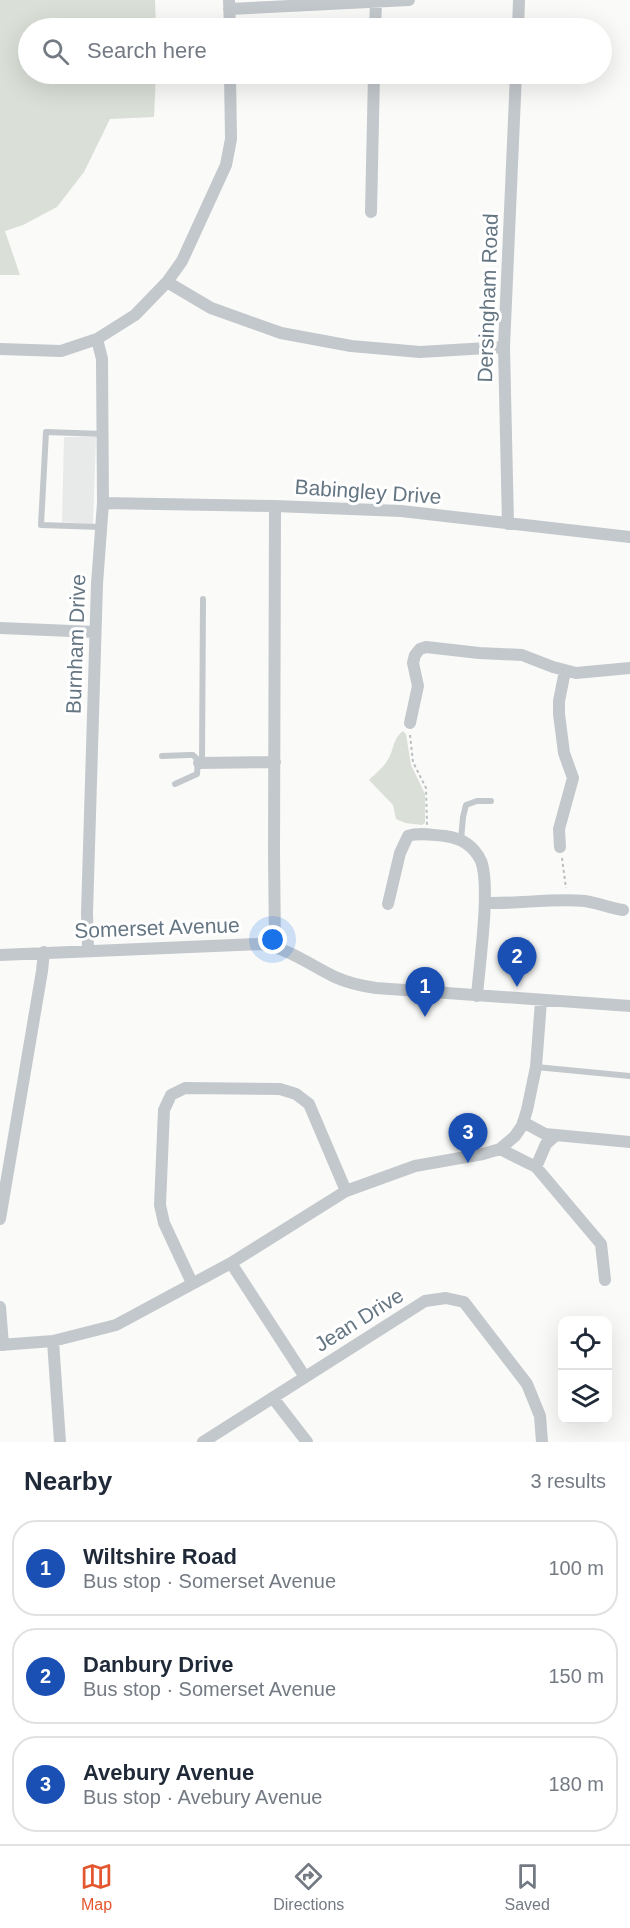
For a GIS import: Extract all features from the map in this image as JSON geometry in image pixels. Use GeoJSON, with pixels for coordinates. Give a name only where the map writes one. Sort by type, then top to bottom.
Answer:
{"type":"FeatureCollection","features":[{"type":"Feature","properties":{"kind":"street"},"geometry":{"type":"LineString","coordinates":[[229,5],[376,3],[410,0]]}},
{"type":"Feature","properties":{"kind":"street"},"geometry":{"type":"LineString","coordinates":[[518,18],[519,0]]}},
{"type":"Feature","properties":{"kind":"street"},"geometry":{"type":"LineString","coordinates":[[375,18],[376,3]]}},
{"type":"Feature","properties":{"kind":"street"},"geometry":{"type":"LineString","coordinates":[[0,349],[61,351],[97,339],[135,315],[166,282],[182,261],[226,165],[231,139],[230,84]]}},
{"type":"Feature","properties":{"kind":"street"},"geometry":{"type":"LineString","coordinates":[[370,212],[374,84]]}},
{"type":"Feature","properties":{"kind":"street","name":"Dersingham Road"},"geometry":{"type":"LineString","coordinates":[[508,524],[504,347],[516,84]]}},
{"type":"Feature","properties":{"kind":"street"},"geometry":{"type":"LineString","coordinates":[[166,282],[211,308],[281,333],[351,346],[420,352],[504,347]]}},
{"type":"Feature","properties":{"kind":"street","name":"Burnham Drive"},"geometry":{"type":"LineString","coordinates":[[88,950],[87,913],[95,632],[103,503],[102,359],[97,339]]}},
{"type":"Feature","properties":{"kind":"street","name":"Babingley Drive"},"geometry":{"type":"LineString","coordinates":[[103,503],[401,511],[630,537]]}},
{"type":"Feature","properties":{"kind":"street"},"geometry":{"type":"LineString","coordinates":[[275,506],[275,946]]}},
{"type":"Feature","properties":{"kind":"street"},"geometry":{"type":"LineString","coordinates":[[0,628],[95,632]]}},
{"type":"Feature","properties":{"kind":"street"},"geometry":{"type":"LineString","coordinates":[[410,723],[418,686],[413,663],[415,655],[420,649],[426,647],[522,655],[565,671],[593,672],[630,668]]}},
{"type":"Feature","properties":{"kind":"street"},"geometry":{"type":"LineString","coordinates":[[560,847],[559,830],[573,778],[564,753],[559,714],[565,671]]}},
{"type":"Feature","properties":{"kind":"street"},"geometry":{"type":"LineString","coordinates":[[201,763],[275,762]]}},
{"type":"Feature","properties":{"kind":"street"},"geometry":{"type":"LineString","coordinates":[[388,904],[403,843],[408,837],[414,834],[451,837],[469,845],[482,863],[484,903],[477,996]]}},
{"type":"Feature","properties":{"kind":"street"},"geometry":{"type":"LineString","coordinates":[[484,903],[567,900],[589,902],[623,910]]}},
{"type":"Feature","properties":{"kind":"street","name":"Somerset Avenue"},"geometry":{"type":"LineString","coordinates":[[0,955],[241,944],[275,946],[338,978],[357,985],[540,1001],[630,1006]]}},
{"type":"Feature","properties":{"kind":"street"},"geometry":{"type":"LineString","coordinates":[[0,1219],[44,952]]}},
{"type":"Feature","properties":{"kind":"street"},"geometry":{"type":"LineString","coordinates":[[0,1307],[2,1345],[53,1341],[116,1325],[231,1263],[346,1191],[415,1166],[500,1149],[515,1136],[523,1122],[536,1067],[540,1001]]}},
{"type":"Feature","properties":{"kind":"street"},"geometry":{"type":"LineString","coordinates":[[192,1283],[164,1223],[160,1205],[164,1110],[171,1095],[185,1088],[280,1089],[296,1094],[309,1104],[346,1191]]}},
{"type":"Feature","properties":{"kind":"street"},"geometry":{"type":"LineString","coordinates":[[523,1122],[545,1134],[555,1136],[630,1142]]}},
{"type":"Feature","properties":{"kind":"street"},"geometry":{"type":"LineString","coordinates":[[536,1167],[546,1144],[555,1136]]}},
{"type":"Feature","properties":{"kind":"street"},"geometry":{"type":"LineString","coordinates":[[500,1149],[536,1167],[601,1244],[605,1280]]}},
{"type":"Feature","properties":{"kind":"street"},"geometry":{"type":"LineString","coordinates":[[231,1263],[305,1377]]}},
{"type":"Feature","properties":{"kind":"street","name":"Jean Drive"},"geometry":{"type":"LineString","coordinates":[[203,1442],[424,1301],[446,1298],[464,1302],[527,1384],[540,1416],[542,1442]]}},
{"type":"Feature","properties":{"kind":"street"},"geometry":{"type":"LineString","coordinates":[[53,1341],[60,1442]]}},
{"type":"Feature","properties":{"kind":"street"},"geometry":{"type":"LineString","coordinates":[[273,1398],[307,1442]]}},
{"type":"Feature","properties":{"kind":"lane"},"geometry":{"type":"LineString","coordinates":[[100,527],[41,525],[46,432],[103,434]]}},
{"type":"Feature","properties":{"kind":"lane"},"geometry":{"type":"LineString","coordinates":[[176,784],[197,774],[201,763],[203,599]]}},
{"type":"Feature","properties":{"kind":"lane"},"geometry":{"type":"LineString","coordinates":[[162,756],[193,755],[201,763]]}},
{"type":"Feature","properties":{"kind":"lane"},"geometry":{"type":"LineString","coordinates":[[461,840],[466,806],[477,801],[491,801]]}},
{"type":"Feature","properties":{"kind":"lane"},"geometry":{"type":"LineString","coordinates":[[536,1067],[630,1076]]}},
{"type":"Feature","properties":{"kind":"path"},"geometry":{"type":"LineString","coordinates":[[410,723],[413,762],[423,779],[427,795],[426,834]]}},
{"type":"Feature","properties":{"kind":"path"},"geometry":{"type":"LineString","coordinates":[[560,847],[567,900]]}},
{"type":"Feature","properties":{"kind":"shaded area"},"geometry":{"type":"Polygon","coordinates":[[[0,0],[155,0],[156,18],[18,18],[18,84],[156,84],[154,117],[110,119],[84,172],[57,207],[23,225],[5,231],[20,275],[0,275],[0,0]]]}},
{"type":"Feature","properties":{"kind":"shaded area"},"geometry":{"type":"Polygon","coordinates":[[[64,437],[96,437],[93,524],[62,522],[64,437]]]}},
{"type":"Feature","properties":{"kind":"shaded area"},"geometry":{"type":"Polygon","coordinates":[[[403,731],[406,734],[411,765],[425,794],[425,823],[422,825],[405,823],[396,819],[393,805],[369,780],[385,764],[399,734],[403,731]]]}},
{"type":"Feature","properties":{"kind":"place","name":"Danbury Drive"},"geometry":{"type":"Point","coordinates":[517,987]}},
{"type":"Feature","properties":{"kind":"place","name":"Wiltshire Road"},"geometry":{"type":"Point","coordinates":[425,1017]}},
{"type":"Feature","properties":{"kind":"place","name":"Avebury Avenue"},"geometry":{"type":"Point","coordinates":[468,1163]}}]}
